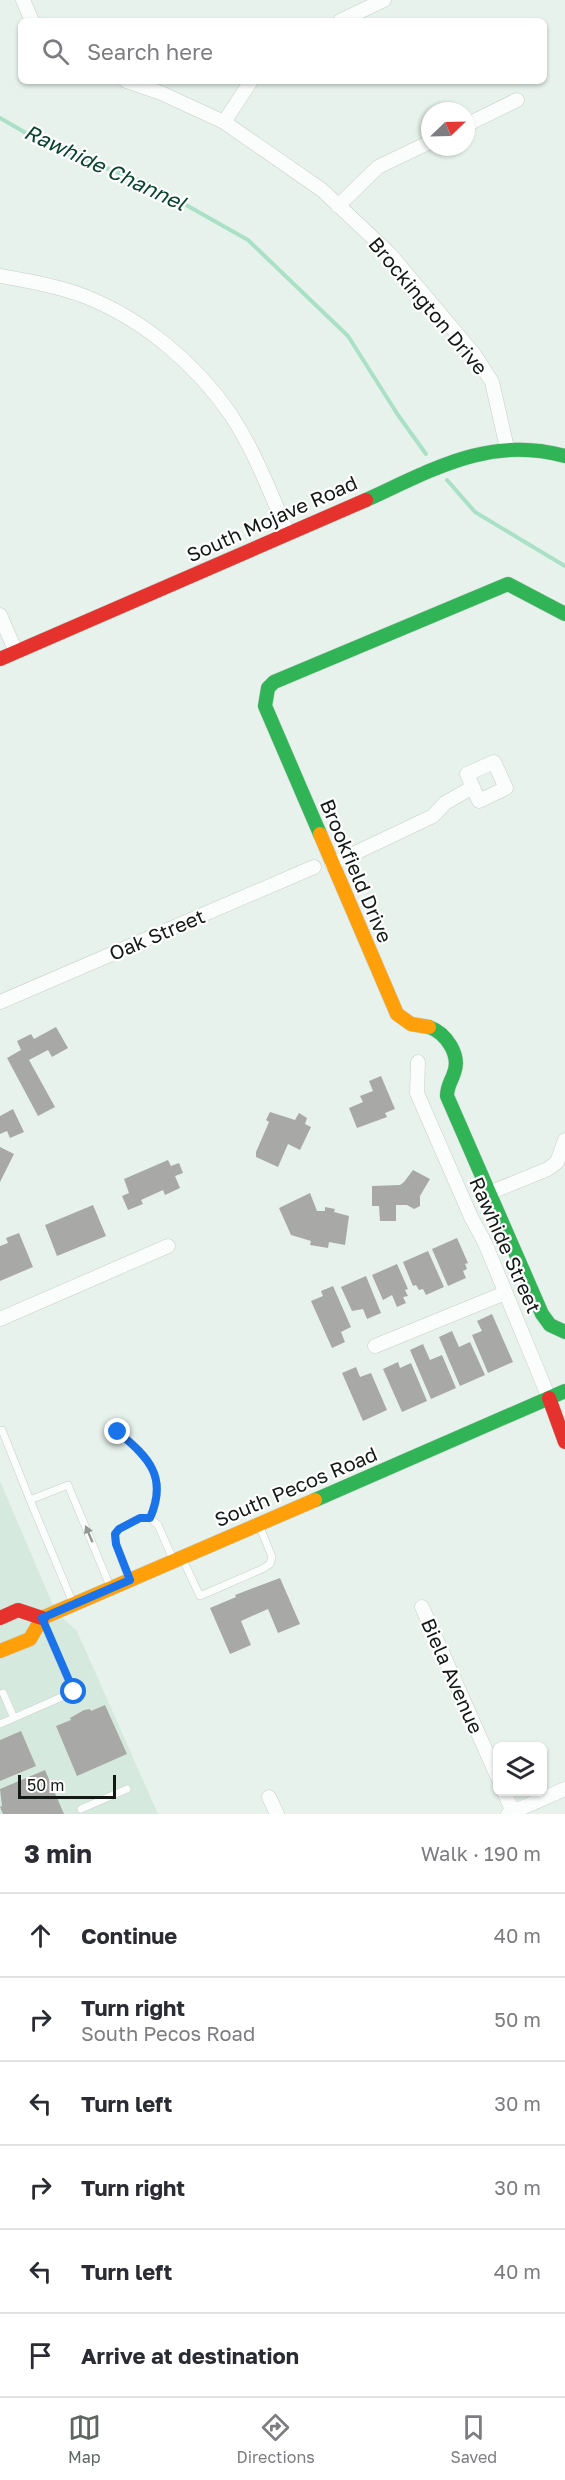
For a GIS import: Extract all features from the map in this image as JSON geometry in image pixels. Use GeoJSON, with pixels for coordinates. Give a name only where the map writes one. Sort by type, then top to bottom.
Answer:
{"type":"FeatureCollection","features":[{"type":"Feature","properties":{"kind":"street"},"geometry":{"type":"LineString","coordinates":[[23,0],[31,18]]}},
{"type":"Feature","properties":{"kind":"street"},"geometry":{"type":"LineString","coordinates":[[346,18],[384,0]]}},
{"type":"Feature","properties":{"kind":"street","name":"Brockington Drive"},"geometry":{"type":"LineString","coordinates":[[135,84],[161,93],[224,122],[322,190],[389,253],[474,354],[492,382],[507,448]]}},
{"type":"Feature","properties":{"kind":"street"},"geometry":{"type":"LineString","coordinates":[[224,122],[249,84]]}},
{"type":"Feature","properties":{"kind":"street"},"geometry":{"type":"LineString","coordinates":[[475,121],[517,100]]}},
{"type":"Feature","properties":{"kind":"street"},"geometry":{"type":"LineString","coordinates":[[338,206],[378,167],[421,146]]}},
{"type":"Feature","properties":{"kind":"street"},"geometry":{"type":"LineString","coordinates":[[0,276],[37,282],[91,299],[156,337],[178,355],[214,393],[231,416],[254,456],[288,534]]}},
{"type":"Feature","properties":{"kind":"street","name":"South Mojave Road"},"geometry":{"type":"LineString","coordinates":[[0,658],[461,458],[507,448],[540,448],[565,456]]}},
{"type":"Feature","properties":{"kind":"street","name":"Brookfield Drive"},"geometry":{"type":"LineString","coordinates":[[565,614],[508,584],[274,682],[268,688],[265,706],[397,1014],[411,1024],[432,1028],[447,1039],[455,1056],[455,1072],[447,1088],[447,1096],[542,1314],[550,1325],[565,1332]]}},
{"type":"Feature","properties":{"kind":"street"},"geometry":{"type":"LineString","coordinates":[[0,615],[16,652]]}},
{"type":"Feature","properties":{"kind":"street"},"geometry":{"type":"LineString","coordinates":[[332,864],[434,816],[446,803],[473,788]]}},
{"type":"Feature","properties":{"kind":"street","name":"Oak Street"},"geometry":{"type":"LineString","coordinates":[[0,1002],[314,867]]}},
{"type":"Feature","properties":{"kind":"street","name":"Rawhide Street"},"geometry":{"type":"LineString","coordinates":[[418,1062],[417,1093],[506,1293],[565,1442]]}},
{"type":"Feature","properties":{"kind":"street"},"geometry":{"type":"LineString","coordinates":[[489,1193],[548,1169],[557,1162],[565,1140]]}},
{"type":"Feature","properties":{"kind":"street"},"geometry":{"type":"LineString","coordinates":[[0,1319],[168,1246]]}},
{"type":"Feature","properties":{"kind":"street"},"geometry":{"type":"LineString","coordinates":[[375,1346],[506,1293]]}},
{"type":"Feature","properties":{"kind":"street","name":"South Pecos Road"},"geometry":{"type":"LineString","coordinates":[[42,1618],[565,1391]]}},
{"type":"Feature","properties":{"kind":"street","name":"Biela Avenue"},"geometry":{"type":"LineString","coordinates":[[422,1607],[493,1767]]}},
{"type":"Feature","properties":{"kind":"street"},"geometry":{"type":"LineString","coordinates":[[0,1618],[18,1610],[42,1618],[30,1639],[0,1651]]}},
{"type":"Feature","properties":{"kind":"street"},"geometry":{"type":"LineString","coordinates":[[506,1796],[511,1813],[565,1789]]}},
{"type":"Feature","properties":{"kind":"street"},"geometry":{"type":"LineString","coordinates":[[269,1797],[277,1814]]}},
{"type":"Feature","properties":{"kind":"lane"},"geometry":{"type":"LineString","coordinates":[[2,1430],[73,1605]]}},
{"type":"Feature","properties":{"kind":"lane"},"geometry":{"type":"LineString","coordinates":[[118,1432],[141,1450],[154,1473],[159,1490],[150,1518]]}},
{"type":"Feature","properties":{"kind":"lane"},"geometry":{"type":"LineString","coordinates":[[30,1500],[68,1485],[111,1588]]}},
{"type":"Feature","properties":{"kind":"lane"},"geometry":{"type":"LineString","coordinates":[[130,1580],[116,1544],[115,1534],[119,1529],[140,1518],[150,1518],[158,1525],[200,1596],[270,1564],[272,1557],[259,1524]]}},
{"type":"Feature","properties":{"kind":"lane"},"geometry":{"type":"LineString","coordinates":[[0,1724],[74,1692],[42,1618]]}},
{"type":"Feature","properties":{"kind":"lane"},"geometry":{"type":"LineString","coordinates":[[3,1693],[14,1718]]}},
{"type":"Feature","properties":{"kind":"lane"},"geometry":{"type":"LineString","coordinates":[[81,1809],[127,1789]]}},
{"type":"Feature","properties":{"kind":"shaded area"},"geometry":{"type":"Polygon","coordinates":[[[0,1481],[56,1612],[77,1631],[158,1814],[0,1814],[0,1481]]]}},
{"type":"Feature","properties":{"kind":"building"},"geometry":{"type":"Polygon","coordinates":[[[56,1027],[68,1048],[52,1057],[48,1050],[29,1060],[55,1107],[38,1116],[7,1058],[21,1050],[17,1041],[31,1034],[34,1039],[56,1027]]]}},
{"type":"Feature","properties":{"kind":"building"},"geometry":{"type":"Polygon","coordinates":[[[381,1076],[395,1109],[385,1113],[387,1117],[357,1128],[349,1108],[363,1102],[360,1096],[373,1091],[369,1081],[381,1076]]]}},
{"type":"Feature","properties":{"kind":"building"},"geometry":{"type":"Polygon","coordinates":[[[13,1109],[24,1132],[10,1138],[7,1131],[0,1134],[0,1116],[13,1109]]]}},
{"type":"Feature","properties":{"kind":"building"},"geometry":{"type":"Polygon","coordinates":[[[270,1112],[295,1120],[299,1113],[307,1118],[305,1124],[311,1127],[300,1150],[288,1144],[278,1167],[256,1157],[269,1122],[266,1120],[270,1112]]]}},
{"type":"Feature","properties":{"kind":"building"},"geometry":{"type":"Polygon","coordinates":[[[0,1147],[14,1154],[0,1182],[0,1147]]]}},
{"type":"Feature","properties":{"kind":"building"},"geometry":{"type":"Polygon","coordinates":[[[168,1160],[171,1166],[179,1163],[183,1173],[175,1176],[180,1188],[165,1195],[163,1190],[141,1200],[143,1204],[128,1210],[122,1196],[129,1193],[124,1179],[168,1160]]]}},
{"type":"Feature","properties":{"kind":"building"},"geometry":{"type":"Polygon","coordinates":[[[413,1170],[430,1179],[420,1196],[420,1206],[414,1209],[407,1205],[396,1205],[396,1221],[380,1221],[379,1206],[372,1206],[372,1186],[400,1185],[413,1170]]]}},
{"type":"Feature","properties":{"kind":"building"},"geometry":{"type":"Polygon","coordinates":[[[310,1193],[317,1211],[325,1211],[325,1207],[349,1216],[345,1245],[329,1242],[328,1248],[310,1245],[311,1241],[291,1235],[279,1208],[310,1193]]]}},
{"type":"Feature","properties":{"kind":"building"},"geometry":{"type":"Polygon","coordinates":[[[93,1205],[106,1236],[57,1256],[45,1225],[93,1205]]]}},
{"type":"Feature","properties":{"kind":"building"},"geometry":{"type":"Polygon","coordinates":[[[19,1233],[33,1267],[0,1281],[0,1246],[8,1243],[6,1238],[19,1233]]]}},
{"type":"Feature","properties":{"kind":"building"},"geometry":{"type":"Polygon","coordinates":[[[457,1238],[468,1263],[465,1264],[467,1269],[463,1271],[466,1278],[448,1286],[432,1249],[457,1238]]]}},
{"type":"Feature","properties":{"kind":"building"},"geometry":{"type":"Polygon","coordinates":[[[428,1251],[444,1287],[426,1295],[423,1289],[419,1290],[416,1285],[413,1286],[403,1262],[428,1251]]]}},
{"type":"Feature","properties":{"kind":"building"},"geometry":{"type":"Polygon","coordinates":[[[397,1264],[408,1289],[405,1290],[408,1296],[403,1297],[406,1303],[397,1307],[392,1295],[383,1300],[372,1275],[397,1264]]]}},
{"type":"Feature","properties":{"kind":"building"},"geometry":{"type":"Polygon","coordinates":[[[366,1276],[381,1313],[367,1319],[363,1309],[352,1311],[341,1287],[366,1276]]]}},
{"type":"Feature","properties":{"kind":"building"},"geometry":{"type":"Polygon","coordinates":[[[333,1286],[351,1327],[341,1332],[345,1342],[332,1348],[311,1301],[323,1296],[321,1291],[333,1286]]]}},
{"type":"Feature","properties":{"kind":"building"},"geometry":{"type":"Polygon","coordinates":[[[492,1314],[513,1362],[488,1373],[472,1335],[482,1331],[477,1321],[492,1314]]]}},
{"type":"Feature","properties":{"kind":"building"},"geometry":{"type":"Polygon","coordinates":[[[452,1331],[459,1347],[470,1342],[485,1375],[460,1386],[439,1337],[452,1331]]]}},
{"type":"Feature","properties":{"kind":"building"},"geometry":{"type":"Polygon","coordinates":[[[423,1344],[430,1360],[442,1355],[456,1388],[431,1399],[410,1350],[423,1344]]]}},
{"type":"Feature","properties":{"kind":"building"},"geometry":{"type":"Polygon","coordinates":[[[398,1362],[400,1368],[411,1363],[427,1401],[402,1412],[383,1369],[398,1362]]]}},
{"type":"Feature","properties":{"kind":"building"},"geometry":{"type":"Polygon","coordinates":[[[356,1367],[360,1377],[371,1373],[387,1410],[363,1421],[342,1373],[356,1367]]]}},
{"type":"Feature","properties":{"kind":"building"},"geometry":{"type":"Polygon","coordinates":[[[280,1578],[300,1624],[278,1633],[268,1609],[241,1621],[251,1645],[230,1654],[210,1608],[236,1597],[235,1595],[280,1578]]]}},
{"type":"Feature","properties":{"kind":"building"},"geometry":{"type":"Polygon","coordinates":[[[105,1705],[127,1754],[77,1776],[56,1726],[71,1720],[70,1718],[84,1710],[90,1709],[91,1711],[105,1705]]]}},
{"type":"Feature","properties":{"kind":"building"},"geometry":{"type":"Polygon","coordinates":[[[21,1731],[36,1766],[0,1781],[0,1740],[21,1731]]]}},
{"type":"Feature","properties":{"kind":"building"},"geometry":{"type":"Polygon","coordinates":[[[45,1770],[64,1814],[3,1814],[0,1807],[2,1806],[0,1789],[45,1770]]]}},
{"type":"Feature","properties":{"kind":"waterway","name":"Rawhide Channel"},"geometry":{"type":"LineString","coordinates":[[0,118],[52,148],[149,184],[248,240],[348,336],[398,415],[426,454]]}},
{"type":"Feature","properties":{"kind":"waterway","name":"Rawhide Channel"},"geometry":{"type":"LineString","coordinates":[[447,480],[475,512],[565,566]]}},
{"type":"Feature","properties":{"kind":"traffic: fast"},"geometry":{"type":"LineString","coordinates":[[366,500],[438,467],[486,453],[512,450],[538,451],[565,456]]}},
{"type":"Feature","properties":{"kind":"traffic: fast"},"geometry":{"type":"LineString","coordinates":[[320,834],[265,706],[268,688],[274,682],[508,584],[565,614]]}},
{"type":"Feature","properties":{"kind":"traffic: fast"},"geometry":{"type":"LineString","coordinates":[[429,1027],[441,1034],[454,1052],[456,1066],[447,1096],[542,1314],[550,1325],[565,1332]]}},
{"type":"Feature","properties":{"kind":"traffic: fast"},"geometry":{"type":"LineString","coordinates":[[315,1500],[565,1391]]}},
{"type":"Feature","properties":{"kind":"traffic: slow"},"geometry":{"type":"LineString","coordinates":[[320,834],[397,1014],[411,1024],[429,1027]]}},
{"type":"Feature","properties":{"kind":"traffic: slow"},"geometry":{"type":"LineString","coordinates":[[0,1651],[30,1639],[42,1618],[315,1500]]}},
{"type":"Feature","properties":{"kind":"traffic: jam"},"geometry":{"type":"LineString","coordinates":[[0,659],[366,500]]}},
{"type":"Feature","properties":{"kind":"traffic: jam"},"geometry":{"type":"LineString","coordinates":[[549,1398],[565,1442]]}},
{"type":"Feature","properties":{"kind":"traffic: jam"},"geometry":{"type":"LineString","coordinates":[[0,1618],[18,1610],[42,1618]]}},
{"type":"Feature","properties":{"kind":"route"},"geometry":{"type":"LineString","coordinates":[[74,1692],[42,1618],[130,1580],[116,1544],[115,1534],[119,1529],[140,1518],[150,1518],[157,1502],[159,1490],[154,1473],[141,1450],[118,1432]]}}]}
